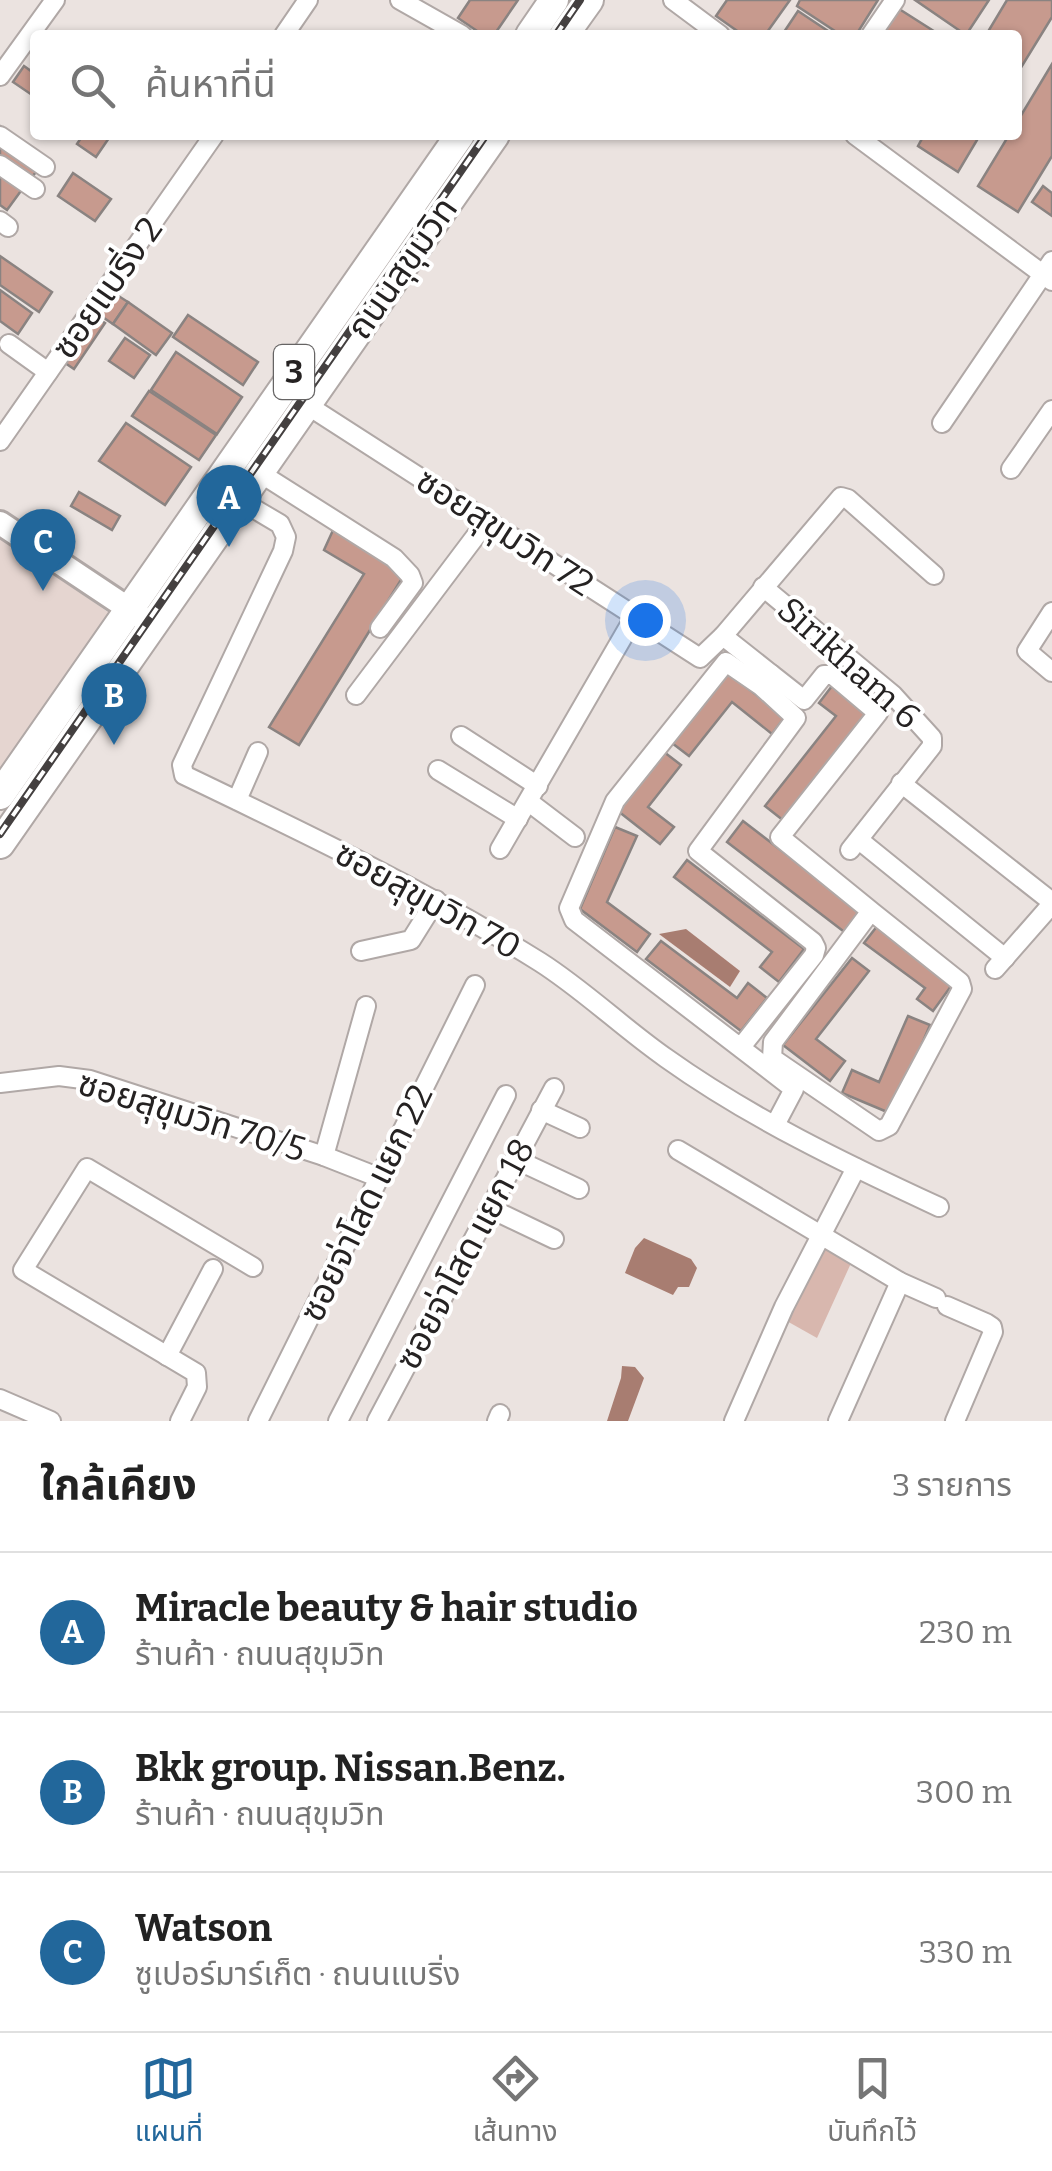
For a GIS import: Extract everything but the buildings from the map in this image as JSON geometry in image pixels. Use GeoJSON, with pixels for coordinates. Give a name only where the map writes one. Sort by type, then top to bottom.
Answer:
{"type":"FeatureCollection","features":[{"type":"Feature","properties":{"kind":"highway"},"geometry":{"type":"LineString","coordinates":[[533,30],[554,0]]}},
{"type":"Feature","properties":{"kind":"highway"},"geometry":{"type":"LineString","coordinates":[[568,30],[589,0]]}},
{"type":"Feature","properties":{"kind":"highway","name":"ถนนสุขุมวิท"},"geometry":{"type":"LineString","coordinates":[[0,794],[457,140]]}},
{"type":"Feature","properties":{"kind":"highway","name":"ถนนสุขุมวิท"},"geometry":{"type":"LineString","coordinates":[[0,844],[492,140]]}},
{"type":"Feature","properties":{"kind":"main road"},"geometry":{"type":"LineString","coordinates":[[0,523],[153,625]]}},
{"type":"Feature","properties":{"kind":"street"},"geometry":{"type":"LineString","coordinates":[[34,30],[56,0]]}},
{"type":"Feature","properties":{"kind":"street"},"geometry":{"type":"LineString","coordinates":[[400,0],[453,30]]}},
{"type":"Feature","properties":{"kind":"street"},"geometry":{"type":"LineString","coordinates":[[673,0],[713,30]]}},
{"type":"Feature","properties":{"kind":"street"},"geometry":{"type":"LineString","coordinates":[[874,30],[895,0]]}},
{"type":"Feature","properties":{"kind":"street"},"geometry":{"type":"LineString","coordinates":[[287,30],[304,2]]}},
{"type":"Feature","properties":{"kind":"street"},"geometry":{"type":"LineString","coordinates":[[0,76],[30,35]]}},
{"type":"Feature","properties":{"kind":"street"},"geometry":{"type":"LineString","coordinates":[[0,136],[45,167]]}},
{"type":"Feature","properties":{"kind":"street","name":"ซอยแบริ่ง 2"},"geometry":{"type":"LineString","coordinates":[[1,437],[210,140]]}},
{"type":"Feature","properties":{"kind":"street"},"geometry":{"type":"LineString","coordinates":[[862,140],[1049,272],[942,423]]}},
{"type":"Feature","properties":{"kind":"street"},"geometry":{"type":"LineString","coordinates":[[0,165],[35,189]]}},
{"type":"Feature","properties":{"kind":"street"},"geometry":{"type":"LineString","coordinates":[[9,344],[48,372]]}},
{"type":"Feature","properties":{"kind":"street","name":"ซอยสุขุมวิท 72"},"geometry":{"type":"LineString","coordinates":[[307,405],[697,656],[704,658],[724,636]]}},
{"type":"Feature","properties":{"kind":"street"},"geometry":{"type":"LineString","coordinates":[[1011,469],[1052,410]]}},
{"type":"Feature","properties":{"kind":"street"},"geometry":{"type":"LineString","coordinates":[[260,473],[394,558],[410,575],[412,582],[407,593],[380,628]]}},
{"type":"Feature","properties":{"kind":"street"},"geometry":{"type":"LineString","coordinates":[[741,1046],[816,948],[698,851],[795,722],[795,714],[724,636],[841,497],[934,575]]}},
{"type":"Feature","properties":{"kind":"street","name":"ซอยสุขุมวิท 70"},"geometry":{"type":"LineString","coordinates":[[240,501],[280,524],[286,537],[283,552],[181,771],[436,900],[544,965],[668,1060],[775,1125],[939,1206]]}},
{"type":"Feature","properties":{"kind":"street"},"geometry":{"type":"LineString","coordinates":[[356,695],[487,520]]}},
{"type":"Feature","properties":{"kind":"street","name":"Sirikham 6"},"geometry":{"type":"LineString","coordinates":[[763,587],[892,694],[933,741],[900,784]]}},
{"type":"Feature","properties":{"kind":"street"},"geometry":{"type":"LineString","coordinates":[[1052,612],[1028,651],[1052,672]]}},
{"type":"Feature","properties":{"kind":"street"},"geometry":{"type":"LineString","coordinates":[[500,849],[635,616]]}},
{"type":"Feature","properties":{"kind":"street"},"geometry":{"type":"LineString","coordinates":[[775,1125],[795,1090],[574,920],[569,908],[615,801],[722,665],[730,664],[804,700],[824,675],[833,675],[878,713],[780,837],[871,910],[960,982],[962,988],[889,1126],[879,1131],[772,1058],[773,1042],[871,910]]}},
{"type":"Feature","properties":{"kind":"street"},"geometry":{"type":"LineString","coordinates":[[461,736],[534,794],[576,837]]}},
{"type":"Feature","properties":{"kind":"street"},"geometry":{"type":"LineString","coordinates":[[237,800],[258,752]]}},
{"type":"Feature","properties":{"kind":"street"},"geometry":{"type":"LineString","coordinates":[[438,770],[518,819]]}},
{"type":"Feature","properties":{"kind":"street"},"geometry":{"type":"LineString","coordinates":[[900,784],[1052,903],[1000,964],[864,844],[856,844],[900,784]]}},
{"type":"Feature","properties":{"kind":"street"},"geometry":{"type":"LineString","coordinates":[[361,951],[411,940],[436,900]]}},
{"type":"Feature","properties":{"kind":"street","name":"ซอยจ่าโสด แยก 22"},"geometry":{"type":"LineString","coordinates":[[258,1421],[475,985]]}},
{"type":"Feature","properties":{"kind":"street"},"geometry":{"type":"LineString","coordinates":[[324,1156],[366,1006]]}},
{"type":"Feature","properties":{"kind":"street","name":"ซอยสุขุมวิท 70/5"},"geometry":{"type":"LineString","coordinates":[[0,1083],[72,1076],[324,1156],[380,1178]]}},
{"type":"Feature","properties":{"kind":"street","name":"ซอยจ่าโสด แยก 18"},"geometry":{"type":"LineString","coordinates":[[377,1421],[554,1088]]}},
{"type":"Feature","properties":{"kind":"street"},"geometry":{"type":"LineString","coordinates":[[338,1421],[506,1095]]}},
{"type":"Feature","properties":{"kind":"street"},"geometry":{"type":"LineString","coordinates":[[541,1110],[580,1128]]}},
{"type":"Feature","properties":{"kind":"street"},"geometry":{"type":"LineString","coordinates":[[678,1150],[900,1282],[992,1327],[955,1421]]}},
{"type":"Feature","properties":{"kind":"street"},"geometry":{"type":"LineString","coordinates":[[515,1159],[578,1189]]}},
{"type":"Feature","properties":{"kind":"street"},"geometry":{"type":"LineString","coordinates":[[180,1421],[199,1380],[196,1373],[24,1270],[87,1168],[253,1267]]}},
{"type":"Feature","properties":{"kind":"street"},"geometry":{"type":"LineString","coordinates":[[734,1421],[784,1306],[856,1168]]}},
{"type":"Feature","properties":{"kind":"street"},"geometry":{"type":"LineString","coordinates":[[489,1208],[554,1239]]}},
{"type":"Feature","properties":{"kind":"street"},"geometry":{"type":"LineString","coordinates":[[168,1356],[214,1268]]}},
{"type":"Feature","properties":{"kind":"street"},"geometry":{"type":"LineString","coordinates":[[838,1421],[900,1282]]}},
{"type":"Feature","properties":{"kind":"street"},"geometry":{"type":"LineString","coordinates":[[0,1399],[51,1421]]}},
{"type":"Feature","properties":{"kind":"shaded area"},"geometry":{"type":"Polygon","coordinates":[[[0,535],[113,616],[0,778],[0,535]]]}},
{"type":"Feature","properties":{"kind":"shaded area"},"geometry":{"type":"Polygon","coordinates":[[[686,929],[740,971],[730,987],[659,934],[686,929]]]}},
{"type":"Feature","properties":{"kind":"shaded area"},"geometry":{"type":"Polygon","coordinates":[[[644,1238],[691,1259],[697,1268],[689,1287],[678,1287],[673,1295],[625,1273],[635,1248],[644,1238]]]}},
{"type":"Feature","properties":{"kind":"shaded area"},"geometry":{"type":"Polygon","coordinates":[[[821,1243],[852,1261],[817,1338],[785,1320],[821,1243]]]}},
{"type":"Feature","properties":{"kind":"shaded area"},"geometry":{"type":"Polygon","coordinates":[[[622,1366],[635,1367],[644,1378],[628,1421],[607,1421],[621,1378],[622,1366]]]}},
{"type":"Feature","properties":{"kind":"railway"},"geometry":{"type":"LineString","coordinates":[[559,30],[580,0]]}},
{"type":"Feature","properties":{"kind":"railway"},"geometry":{"type":"LineString","coordinates":[[0,834],[483,140]]}},
{"type":"Feature","properties":{"kind":"place","name":"Miracle beauty & hair studio"},"geometry":{"type":"Point","coordinates":[229,547]}},
{"type":"Feature","properties":{"kind":"place","name":"Watson"},"geometry":{"type":"Point","coordinates":[43,591]}},
{"type":"Feature","properties":{"kind":"place","name":"Bkk group. Nissan.Benz."},"geometry":{"type":"Point","coordinates":[114,745]}}]}
